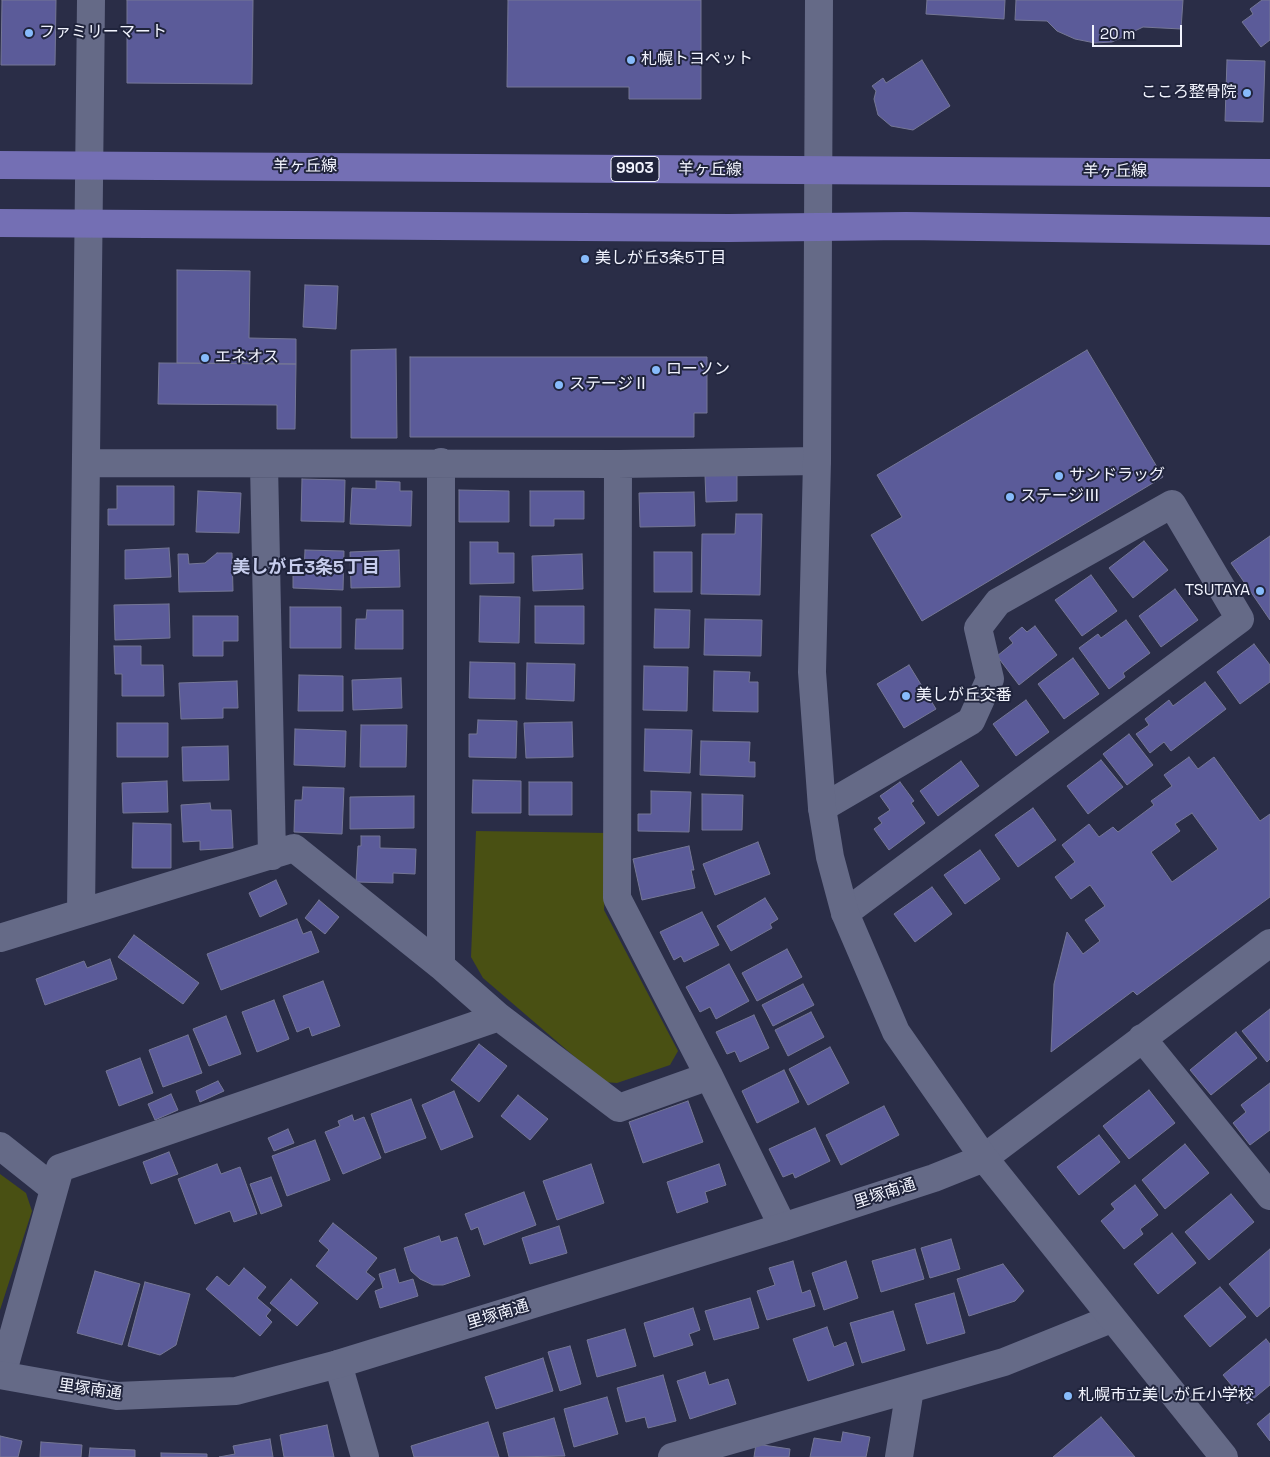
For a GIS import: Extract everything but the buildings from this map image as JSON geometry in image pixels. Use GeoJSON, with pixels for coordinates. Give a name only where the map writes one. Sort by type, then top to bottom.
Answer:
{"type":"FeatureCollection","features":[{"type":"Feature","properties":{"kind":"main road","name":"羊ヶ丘線"},"geometry":{"type":"LineString","coordinates":[[0,165],[817,172],[910,170],[1270,173]]}},
{"type":"Feature","properties":{"kind":"main road"},"geometry":{"type":"LineString","coordinates":[[0,223],[1270,231]]}},
{"type":"Feature","properties":{"kind":"street"},"geometry":{"type":"LineString","coordinates":[[81,913],[91,0]]}},
{"type":"Feature","properties":{"kind":"street"},"geometry":{"type":"LineString","coordinates":[[819,0],[817,461],[812,672],[822,808],[830,857],[846,914],[896,1032],[984,1158],[1111,1319],[1224,1457]]}},
{"type":"Feature","properties":{"kind":"street"},"geometry":{"type":"LineString","coordinates":[[87,463],[441,462],[618,464],[817,461]]}},
{"type":"Feature","properties":{"kind":"street"},"geometry":{"type":"LineString","coordinates":[[441,462],[441,966]]}},
{"type":"Feature","properties":{"kind":"street"},"geometry":{"type":"LineString","coordinates":[[264,464],[272,856]]}},
{"type":"Feature","properties":{"kind":"street"},"geometry":{"type":"LineString","coordinates":[[618,464],[618,898],[709,1076],[783,1227]]}},
{"type":"Feature","properties":{"kind":"street"},"geometry":{"type":"LineString","coordinates":[[822,808],[971,721],[990,679],[978,628],[998,602],[1172,504],[1240,620],[846,914]]}},
{"type":"Feature","properties":{"kind":"street"},"geometry":{"type":"LineString","coordinates":[[0,938],[294,848],[441,966],[499,1017],[619,1108],[709,1076]]}},
{"type":"Feature","properties":{"kind":"street","name":"里塚南通"},"geometry":{"type":"LineString","coordinates":[[1,1375],[117,1396],[236,1391],[338,1364],[783,1227],[934,1178],[984,1158],[1270,943]]}},
{"type":"Feature","properties":{"kind":"street"},"geometry":{"type":"LineString","coordinates":[[1,1375],[60,1168],[499,1017]]}},
{"type":"Feature","properties":{"kind":"street"},"geometry":{"type":"LineString","coordinates":[[1142,1038],[1270,1196]]}},
{"type":"Feature","properties":{"kind":"street"},"geometry":{"type":"LineString","coordinates":[[0,1146],[53,1188]]}},
{"type":"Feature","properties":{"kind":"street"},"geometry":{"type":"LineString","coordinates":[[672,1457],[730,1448],[910,1388],[1004,1362],[1111,1319]]}},
{"type":"Feature","properties":{"kind":"street"},"geometry":{"type":"LineString","coordinates":[[338,1364],[365,1457]]}},
{"type":"Feature","properties":{"kind":"street"},"geometry":{"type":"LineString","coordinates":[[899,1457],[910,1388]]}},
{"type":"Feature","properties":{"kind":"green space"},"geometry":{"type":"Polygon","coordinates":[[[476,831],[607,833],[604,910],[678,1051],[670,1065],[617,1083],[604,1082],[483,978],[471,957],[476,831]]]}},
{"type":"Feature","properties":{"kind":"green space"},"geometry":{"type":"Polygon","coordinates":[[[0,1174],[26,1193],[32,1211],[0,1310],[0,1174]]]}},
{"type":"Feature","properties":{"kind":"place","name":"ファミリーマート"},"geometry":{"type":"Point","coordinates":[29,33]}},
{"type":"Feature","properties":{"kind":"place","name":"札幌トヨペット"},"geometry":{"type":"Point","coordinates":[631,60]}},
{"type":"Feature","properties":{"kind":"place","name":"こころ整骨院"},"geometry":{"type":"Point","coordinates":[1247,93]}},
{"type":"Feature","properties":{"kind":"place","name":"美しが丘3条5丁目"},"geometry":{"type":"Point","coordinates":[585,259]}},
{"type":"Feature","properties":{"kind":"place","name":"エネオス"},"geometry":{"type":"Point","coordinates":[205,358]}},
{"type":"Feature","properties":{"kind":"place","name":"ローソン"},"geometry":{"type":"Point","coordinates":[656,370]}},
{"type":"Feature","properties":{"kind":"place","name":"ステージⅡ"},"geometry":{"type":"Point","coordinates":[559,385]}},
{"type":"Feature","properties":{"kind":"place","name":"サンドラッグ"},"geometry":{"type":"Point","coordinates":[1059,476]}},
{"type":"Feature","properties":{"kind":"place","name":"ステージⅢ"},"geometry":{"type":"Point","coordinates":[1010,497]}},
{"type":"Feature","properties":{"kind":"place","name":"TSUTAYA"},"geometry":{"type":"Point","coordinates":[1260,591]}},
{"type":"Feature","properties":{"kind":"place","name":"美しが丘交番"},"geometry":{"type":"Point","coordinates":[906,696]}},
{"type":"Feature","properties":{"kind":"place","name":"札幌市立美しが丘小学校"},"geometry":{"type":"Point","coordinates":[1068,1396]}},
{"type":"Feature","properties":{"kind":"district","name":"美しが丘3条5丁目"},"geometry":{"type":"Point","coordinates":[306,568]}}]}
